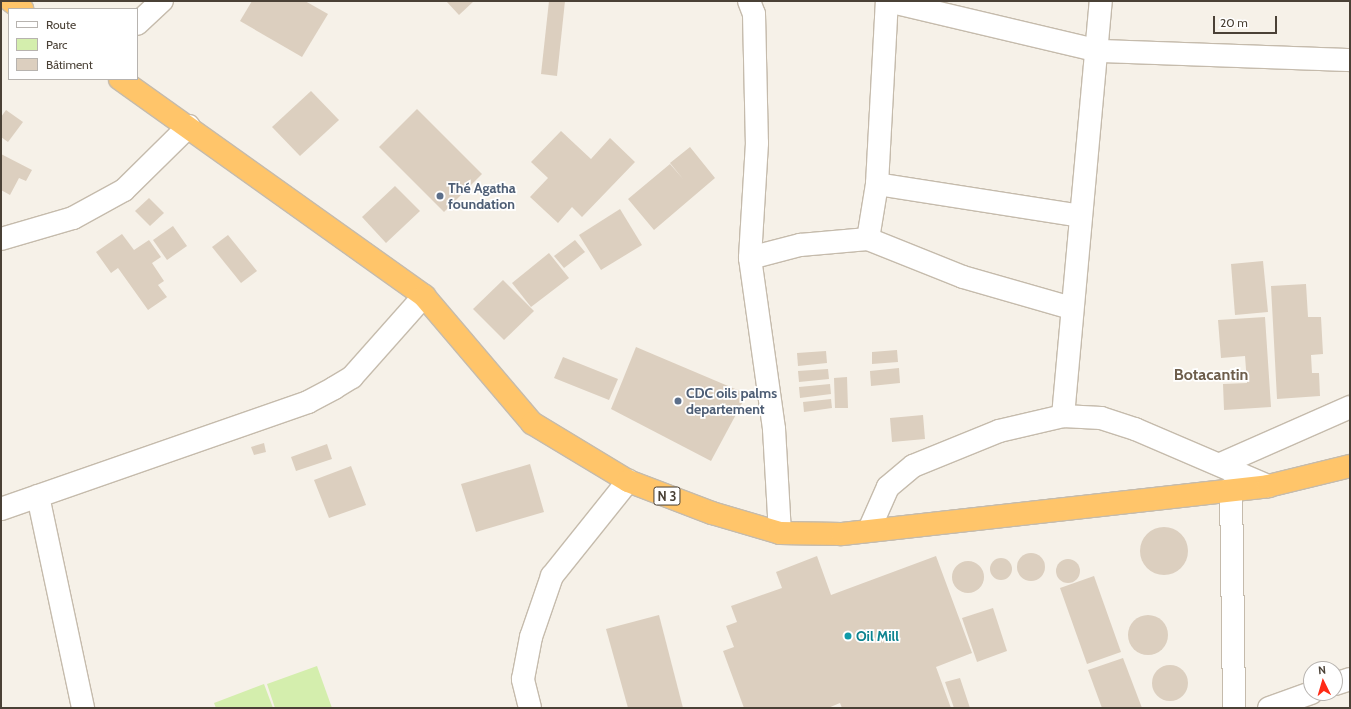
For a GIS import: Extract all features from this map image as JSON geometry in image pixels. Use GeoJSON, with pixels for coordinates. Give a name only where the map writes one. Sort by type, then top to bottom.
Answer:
{"type":"FeatureCollection","features":[{"type":"Feature","properties":{"kind":"highway"},"geometry":{"type":"LineString","coordinates":[[11,1],[21,8]]}},
{"type":"Feature","properties":{"kind":"highway","name":"N 3"},"geometry":{"type":"LineString","coordinates":[[121,80],[189,126],[424,296],[532,423],[628,481],[780,534],[810,536],[1231,488],[1268,486],[1350,466]]}},
{"type":"Feature","properties":{"kind":"street"},"geometry":{"type":"LineString","coordinates":[[138,23],[162,1]]}},
{"type":"Feature","properties":{"kind":"street"},"geometry":{"type":"LineString","coordinates":[[749,1],[754,14],[757,144],[750,258],[774,429],[780,534]]}},
{"type":"Feature","properties":{"kind":"street"},"geometry":{"type":"LineString","coordinates":[[868,239],[877,184],[888,1],[1099,51],[1350,60]]}},
{"type":"Feature","properties":{"kind":"street"},"geometry":{"type":"LineString","coordinates":[[1063,416],[1071,308],[1099,51],[1101,1]]}},
{"type":"Feature","properties":{"kind":"street"},"geometry":{"type":"LineString","coordinates":[[1,239],[73,218],[124,190],[189,126]]}},
{"type":"Feature","properties":{"kind":"street"},"geometry":{"type":"LineString","coordinates":[[877,184],[1081,216]]}},
{"type":"Feature","properties":{"kind":"street"},"geometry":{"type":"LineString","coordinates":[[750,258],[800,245],[868,239],[963,277],[1071,308]]}},
{"type":"Feature","properties":{"kind":"street"},"geometry":{"type":"LineString","coordinates":[[1,509],[308,402],[352,377],[424,296]]}},
{"type":"Feature","properties":{"kind":"street"},"geometry":{"type":"LineString","coordinates":[[1221,464],[1350,407]]}},
{"type":"Feature","properties":{"kind":"street"},"geometry":{"type":"LineString","coordinates":[[869,530],[888,487],[913,466],[999,431],[1063,416],[1101,418],[1221,464],[1268,486]]}},
{"type":"Feature","properties":{"kind":"street"},"geometry":{"type":"LineString","coordinates":[[530,708],[523,679],[531,637],[552,576],[628,481]]}},
{"type":"Feature","properties":{"kind":"street"},"geometry":{"type":"LineString","coordinates":[[1231,488],[1234,708]]}},
{"type":"Feature","properties":{"kind":"street"},"geometry":{"type":"LineString","coordinates":[[38,496],[83,708]]}},
{"type":"Feature","properties":{"kind":"street"},"geometry":{"type":"LineString","coordinates":[[1269,708],[1303,696]]}},
{"type":"Feature","properties":{"kind":"green space"},"geometry":{"type":"Polygon","coordinates":[[[317,666],[332,708],[275,708],[267,684],[317,666]]]}},
{"type":"Feature","properties":{"kind":"green space"},"geometry":{"type":"Polygon","coordinates":[[[264,684],[273,708],[216,708],[214,703],[264,684]]]}},
{"type":"Feature","properties":{"kind":"building"},"geometry":{"type":"Polygon","coordinates":[[[252,1],[305,1],[328,14],[302,57],[240,21],[252,1]]]}},
{"type":"Feature","properties":{"kind":"building"},"geometry":{"type":"Polygon","coordinates":[[[446,1],[474,1],[459,15],[446,1]]]}},
{"type":"Feature","properties":{"kind":"building"},"geometry":{"type":"Polygon","coordinates":[[[549,1],[565,1],[557,76],[541,74],[549,1]]]}},
{"type":"Feature","properties":{"kind":"building"},"geometry":{"type":"Polygon","coordinates":[[[311,91],[339,120],[300,156],[272,127],[311,91]]]}},
{"type":"Feature","properties":{"kind":"building"},"geometry":{"type":"Polygon","coordinates":[[[417,109],[482,174],[444,212],[379,147],[417,109]]]}},
{"type":"Feature","properties":{"kind":"building"},"geometry":{"type":"Polygon","coordinates":[[[6,110],[23,122],[8,142],[1,137],[1,117],[6,110]]]}},
{"type":"Feature","properties":{"kind":"building"},"geometry":{"type":"Polygon","coordinates":[[[561,131],[591,159],[610,138],[635,162],[582,217],[572,207],[558,223],[530,197],[548,178],[531,162],[561,131]]]}},
{"type":"Feature","properties":{"kind":"building"},"geometry":{"type":"Polygon","coordinates":[[[690,147],[715,178],[654,230],[628,199],[670,164],[683,179],[670,163],[690,147]]]}},
{"type":"Feature","properties":{"kind":"building"},"geometry":{"type":"Polygon","coordinates":[[[1,154],[32,170],[26,181],[19,178],[10,195],[1,190],[1,154]]]}},
{"type":"Feature","properties":{"kind":"building"},"geometry":{"type":"Polygon","coordinates":[[[395,186],[420,211],[386,243],[362,217],[395,186]]]}},
{"type":"Feature","properties":{"kind":"building"},"geometry":{"type":"Polygon","coordinates":[[[149,198],[164,213],[150,226],[135,211],[149,198]]]}},
{"type":"Feature","properties":{"kind":"building"},"geometry":{"type":"Polygon","coordinates":[[[620,209],[642,245],[601,270],[579,235],[620,209]]]}},
{"type":"Feature","properties":{"kind":"building"},"geometry":{"type":"Polygon","coordinates":[[[173,226],[187,246],[167,260],[153,240],[173,226]]]}},
{"type":"Feature","properties":{"kind":"building"},"geometry":{"type":"Polygon","coordinates":[[[122,234],[134,250],[149,240],[161,257],[152,263],[164,281],[158,285],[167,297],[148,310],[118,268],[111,273],[96,252],[122,234]]]}},
{"type":"Feature","properties":{"kind":"building"},"geometry":{"type":"Polygon","coordinates":[[[228,235],[257,271],[241,283],[212,247],[228,235]]]}},
{"type":"Feature","properties":{"kind":"building"},"geometry":{"type":"Polygon","coordinates":[[[575,240],[585,252],[564,268],[554,256],[575,240]]]}},
{"type":"Feature","properties":{"kind":"building"},"geometry":{"type":"Polygon","coordinates":[[[549,253],[569,278],[531,307],[512,283],[549,253]]]}},
{"type":"Feature","properties":{"kind":"building"},"geometry":{"type":"Polygon","coordinates":[[[1263,261],[1268,312],[1235,315],[1231,264],[1263,261]]]}},
{"type":"Feature","properties":{"kind":"building"},"geometry":{"type":"Polygon","coordinates":[[[503,280],[534,311],[504,340],[473,309],[503,280]]]}},
{"type":"Feature","properties":{"kind":"building"},"geometry":{"type":"Polygon","coordinates":[[[1306,284],[1308,317],[1321,317],[1323,354],[1311,355],[1312,373],[1319,373],[1320,396],[1277,399],[1271,286],[1306,284]]]}},
{"type":"Feature","properties":{"kind":"building"},"geometry":{"type":"Polygon","coordinates":[[[1265,317],[1271,407],[1224,410],[1223,384],[1247,383],[1245,356],[1221,358],[1218,320],[1265,317]]]}},
{"type":"Feature","properties":{"kind":"building","name":"CDC oils palms departement"},"geometry":{"type":"Polygon","coordinates":[[[636,347],[747,394],[711,461],[611,409],[636,347]]]}},
{"type":"Feature","properties":{"kind":"building"},"geometry":{"type":"Polygon","coordinates":[[[897,350],[898,362],[872,364],[872,352],[897,350]]]}},
{"type":"Feature","properties":{"kind":"building"},"geometry":{"type":"Polygon","coordinates":[[[826,351],[827,363],[798,366],[797,353],[826,351]]]}},
{"type":"Feature","properties":{"kind":"building"},"geometry":{"type":"Polygon","coordinates":[[[563,357],[618,379],[609,400],[554,378],[563,357]]]}},
{"type":"Feature","properties":{"kind":"building"},"geometry":{"type":"Polygon","coordinates":[[[899,368],[900,383],[871,386],[870,371],[899,368]]]}},
{"type":"Feature","properties":{"kind":"building"},"geometry":{"type":"Polygon","coordinates":[[[828,369],[829,379],[799,382],[798,371],[828,369]]]}},
{"type":"Feature","properties":{"kind":"building"},"geometry":{"type":"Polygon","coordinates":[[[847,377],[848,408],[835,408],[834,378],[847,377]]]}},
{"type":"Feature","properties":{"kind":"building"},"geometry":{"type":"Polygon","coordinates":[[[830,384],[831,394],[800,398],[799,387],[830,384]]]}},
{"type":"Feature","properties":{"kind":"building"},"geometry":{"type":"Polygon","coordinates":[[[831,399],[832,408],[804,412],[803,402],[831,399]]]}},
{"type":"Feature","properties":{"kind":"building"},"geometry":{"type":"Polygon","coordinates":[[[923,415],[925,439],[892,442],[890,418],[923,415]]]}},
{"type":"Feature","properties":{"kind":"building"},"geometry":{"type":"Polygon","coordinates":[[[264,443],[266,452],[254,455],[251,447],[264,443]]]}},
{"type":"Feature","properties":{"kind":"building"},"geometry":{"type":"Polygon","coordinates":[[[327,444],[332,459],[296,471],[291,457],[327,444]]]}},
{"type":"Feature","properties":{"kind":"building"},"geometry":{"type":"Polygon","coordinates":[[[530,464],[544,512],[476,532],[461,484],[530,464]]]}},
{"type":"Feature","properties":{"kind":"building"},"geometry":{"type":"Polygon","coordinates":[[[351,466],[366,505],[329,518],[314,480],[351,466]]]}},
{"type":"Feature","properties":{"kind":"building"},"geometry":{"type":"Polygon","coordinates":[[[1159,527],[1169,527],[1181,534],[1188,546],[1188,556],[1181,568],[1169,575],[1159,575],[1151,571],[1144,564],[1140,556],[1140,546],[1144,538],[1151,531],[1159,527]]]}},
{"type":"Feature","properties":{"kind":"building"},"geometry":{"type":"Polygon","coordinates":[[[1031,553],[1041,557],[1045,567],[1041,577],[1031,581],[1021,577],[1017,567],[1021,557],[1031,553]]]}},
{"type":"Feature","properties":{"kind":"building","name":"Oil Mill"},"geometry":{"type":"Polygon","coordinates":[[[817,556],[831,595],[936,556],[972,653],[936,667],[951,708],[842,708],[840,703],[828,708],[744,708],[723,651],[734,647],[726,626],[737,622],[731,606],[782,588],[776,572],[817,556]]]}},
{"type":"Feature","properties":{"kind":"building"},"geometry":{"type":"Polygon","coordinates":[[[1001,558],[1009,561],[1012,569],[1009,577],[1001,580],[993,577],[990,569],[993,561],[1001,558]]]}},
{"type":"Feature","properties":{"kind":"building"},"geometry":{"type":"Polygon","coordinates":[[[1068,559],[1076,563],[1080,571],[1076,579],[1068,583],[1060,579],[1056,571],[1060,563],[1068,559]]]}},
{"type":"Feature","properties":{"kind":"building"},"geometry":{"type":"Polygon","coordinates":[[[965,561],[971,561],[981,568],[984,577],[983,583],[977,590],[971,593],[965,593],[955,586],[952,580],[952,574],[959,564],[965,561]]]}},
{"type":"Feature","properties":{"kind":"building"},"geometry":{"type":"Polygon","coordinates":[[[1094,576],[1121,652],[1087,664],[1060,588],[1094,576]]]}},
{"type":"Feature","properties":{"kind":"building"},"geometry":{"type":"Polygon","coordinates":[[[993,608],[1007,651],[977,662],[962,618],[993,608]]]}},
{"type":"Feature","properties":{"kind":"building"},"geometry":{"type":"Polygon","coordinates":[[[659,615],[683,708],[628,708],[606,629],[659,615]]]}},
{"type":"Feature","properties":{"kind":"building"},"geometry":{"type":"Polygon","coordinates":[[[1148,615],[1159,618],[1165,624],[1168,635],[1165,646],[1159,652],[1148,655],[1137,652],[1131,646],[1128,635],[1131,624],[1137,618],[1148,615]]]}},
{"type":"Feature","properties":{"kind":"building"},"geometry":{"type":"Polygon","coordinates":[[[1123,658],[1142,708],[1102,708],[1088,670],[1123,658]]]}},
{"type":"Feature","properties":{"kind":"building"},"geometry":{"type":"Polygon","coordinates":[[[1174,665],[1183,670],[1187,676],[1187,690],[1183,696],[1174,701],[1166,701],[1157,696],[1153,690],[1152,679],[1157,670],[1163,666],[1174,665]]]}},
{"type":"Feature","properties":{"kind":"building"},"geometry":{"type":"Polygon","coordinates":[[[960,678],[970,708],[954,708],[945,682],[960,678]]]}},
{"type":"Feature","properties":{"kind":"place","name":"Thé Agatha foundation"},"geometry":{"type":"Point","coordinates":[440,196]}},
{"type":"Feature","properties":{"kind":"place","name":"CDC oils palms departement"},"geometry":{"type":"Point","coordinates":[678,401]}},
{"type":"Feature","properties":{"kind":"place","name":"Oil Mill"},"geometry":{"type":"Point","coordinates":[848,636]}},
{"type":"Feature","properties":{"kind":"district","name":"Botacantin"},"geometry":{"type":"Point","coordinates":[1211,375]}}]}
